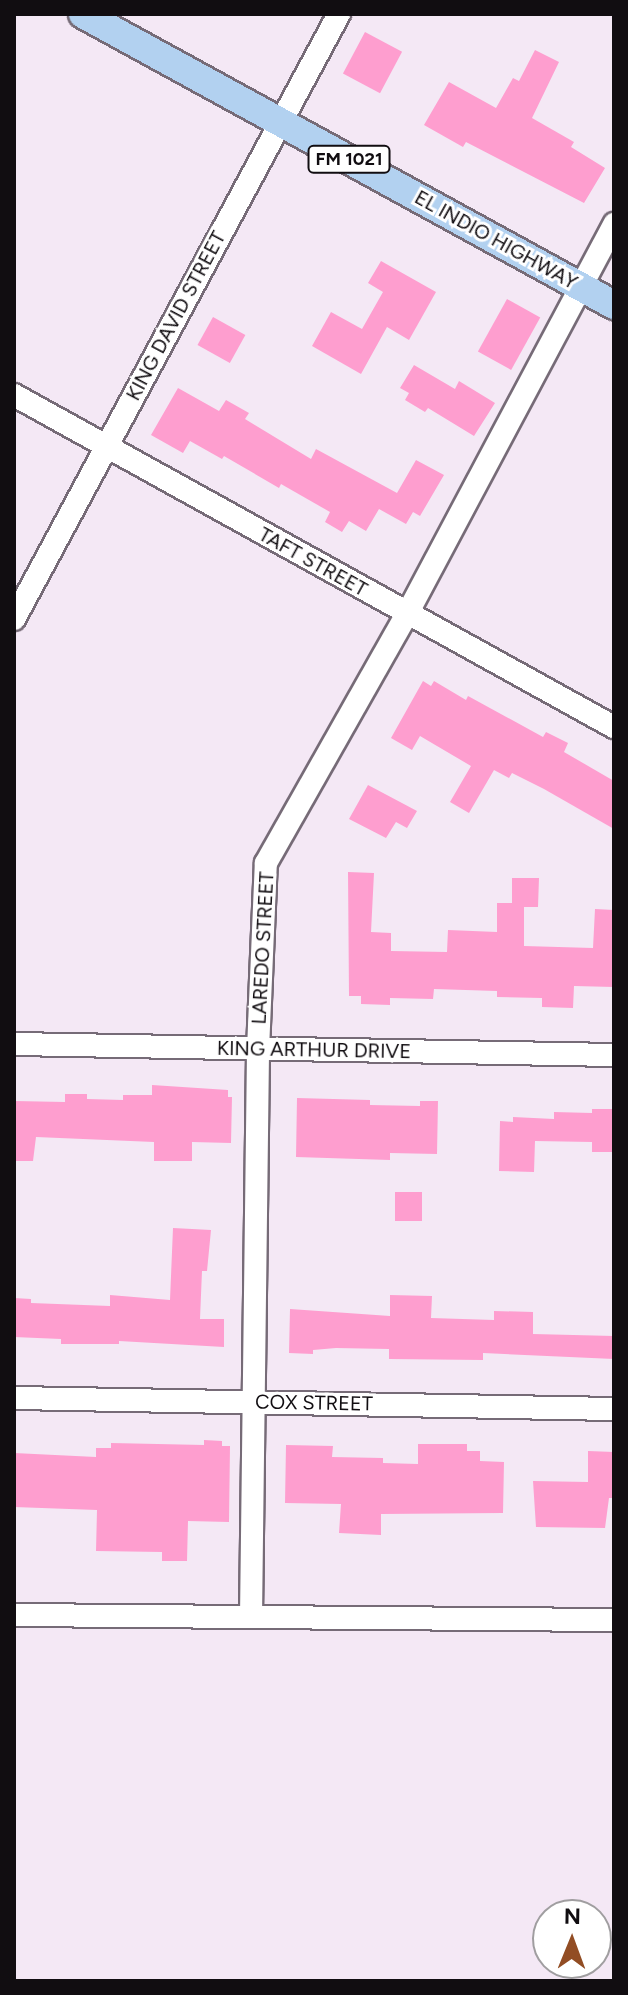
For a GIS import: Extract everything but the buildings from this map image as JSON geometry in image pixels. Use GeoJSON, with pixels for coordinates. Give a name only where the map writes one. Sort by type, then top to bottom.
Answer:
{"type":"FeatureCollection","features":[{"type":"Feature","properties":{"kind":"main road","name":"EL INDIO HIGHWAY"},"geometry":{"type":"LineString","coordinates":[[83,14],[614,305]]}},
{"type":"Feature","properties":{"kind":"street","name":"KING DAVID STREET"},"geometry":{"type":"LineString","coordinates":[[14,619],[339,14]]}},
{"type":"Feature","properties":{"kind":"street","name":"LAREDO STREET"},"geometry":{"type":"LineString","coordinates":[[251,1617],[258,1050],[266,863],[407,614],[614,224]]}},
{"type":"Feature","properties":{"kind":"street","name":"TAFT STREET"},"geometry":{"type":"LineString","coordinates":[[14,395],[614,727]]}},
{"type":"Feature","properties":{"kind":"street","name":"KING ARTHUR DRIVE"},"geometry":{"type":"LineString","coordinates":[[14,1044],[614,1055]]}},
{"type":"Feature","properties":{"kind":"street","name":"COX STREET"},"geometry":{"type":"LineString","coordinates":[[14,1398],[614,1409]]}},
{"type":"Feature","properties":{"kind":"street"},"geometry":{"type":"LineString","coordinates":[[14,1615],[614,1620]]}}]}
